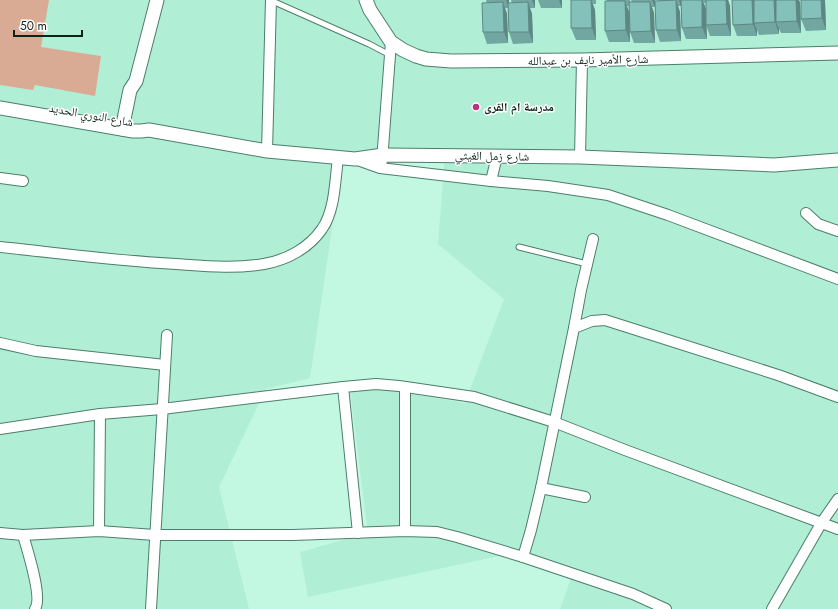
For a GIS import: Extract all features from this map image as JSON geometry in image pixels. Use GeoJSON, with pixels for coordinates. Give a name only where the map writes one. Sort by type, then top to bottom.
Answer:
{"type":"FeatureCollection","features":[{"type":"Feature","properties":{"kind":"street"},"geometry":{"type":"LineString","coordinates":[[127,125],[137,92],[136,81],[157,0]]}},
{"type":"Feature","properties":{"kind":"street"},"geometry":{"type":"LineString","coordinates":[[267,151],[270,0]]}},
{"type":"Feature","properties":{"kind":"street","name":"شارع الأمير نايف بن عبدالله"},"geometry":{"type":"LineString","coordinates":[[366,0],[391,48],[403,50],[416,56],[451,61],[582,60],[838,53]]}},
{"type":"Feature","properties":{"kind":"street"},"geometry":{"type":"LineString","coordinates":[[380,168],[383,154],[391,48]]}},
{"type":"Feature","properties":{"kind":"street"},"geometry":{"type":"LineString","coordinates":[[580,157],[582,60]]}},
{"type":"Feature","properties":{"kind":"street","name":"شارع النوري الحديد"},"geometry":{"type":"LineString","coordinates":[[0,99],[127,125]]}},
{"type":"Feature","properties":{"kind":"street","name":"شارع النوري الحديد"},"geometry":{"type":"LineString","coordinates":[[0,108],[127,125],[139,124],[149,130]]}},
{"type":"Feature","properties":{"kind":"street","name":"شارع زمل الغيثي"},"geometry":{"type":"LineString","coordinates":[[149,130],[267,151],[355,159],[383,154],[580,157],[774,165],[838,160]]}},
{"type":"Feature","properties":{"kind":"street"},"geometry":{"type":"LineString","coordinates":[[491,181],[497,156]]}},
{"type":"Feature","properties":{"kind":"street"},"geometry":{"type":"LineString","coordinates":[[0,247],[104,259],[224,268],[265,264],[296,254],[309,244],[321,230],[330,212],[338,158]]}},
{"type":"Feature","properties":{"kind":"street"},"geometry":{"type":"LineString","coordinates":[[355,159],[380,168],[548,186],[608,195],[674,217],[838,279]]}},
{"type":"Feature","properties":{"kind":"street"},"geometry":{"type":"LineString","coordinates":[[0,178],[23,181]]}},
{"type":"Feature","properties":{"kind":"street"},"geometry":{"type":"LineString","coordinates":[[806,213],[818,224],[838,232]]}},
{"type":"Feature","properties":{"kind":"street"},"geometry":{"type":"LineString","coordinates":[[523,557],[541,488],[581,290],[593,239]]}},
{"type":"Feature","properties":{"kind":"street"},"geometry":{"type":"LineString","coordinates":[[574,328],[592,321],[605,320],[778,375],[838,397]]}},
{"type":"Feature","properties":{"kind":"street"},"geometry":{"type":"LineString","coordinates":[[151,609],[167,335]]}},
{"type":"Feature","properties":{"kind":"street"},"geometry":{"type":"LineString","coordinates":[[0,343],[36,351],[165,365]]}},
{"type":"Feature","properties":{"kind":"street"},"geometry":{"type":"LineString","coordinates":[[0,429],[100,414],[162,409],[343,387],[376,384],[405,387],[474,397],[554,422],[838,529]]}},
{"type":"Feature","properties":{"kind":"street"},"geometry":{"type":"LineString","coordinates":[[343,387],[358,533]]}},
{"type":"Feature","properties":{"kind":"street"},"geometry":{"type":"LineString","coordinates":[[405,387],[405,531]]}},
{"type":"Feature","properties":{"kind":"street"},"geometry":{"type":"LineString","coordinates":[[99,531],[100,414]]}},
{"type":"Feature","properties":{"kind":"street"},"geometry":{"type":"LineString","coordinates":[[541,488],[585,497]]}},
{"type":"Feature","properties":{"kind":"street"},"geometry":{"type":"LineString","coordinates":[[772,609],[822,522],[838,498]]}},
{"type":"Feature","properties":{"kind":"street"},"geometry":{"type":"LineString","coordinates":[[0,533],[23,535],[99,531],[155,535],[285,535],[421,531],[443,534],[523,557],[633,594],[666,609]]}},
{"type":"Feature","properties":{"kind":"street"},"geometry":{"type":"LineString","coordinates":[[23,535],[38,597],[37,607],[35,609]]}},
{"type":"Feature","properties":{"kind":"lane"},"geometry":{"type":"LineString","coordinates":[[270,0],[369,44],[391,48]]}},
{"type":"Feature","properties":{"kind":"lane"},"geometry":{"type":"LineString","coordinates":[[519,247],[587,264]]}},
{"type":"Feature","properties":{"kind":"shaded area"},"geometry":{"type":"Polygon","coordinates":[[[0,0],[838,0],[838,609],[560,609],[571,578],[499,556],[308,597],[300,552],[368,533],[349,383],[465,403],[504,299],[438,244],[445,155],[341,167],[310,378],[266,389],[219,487],[249,609],[0,609],[0,0]]]}},
{"type":"Feature","properties":{"kind":"shaded area"},"geometry":{"type":"Polygon","coordinates":[[[0,0],[49,0],[41,47],[101,56],[95,96],[35,85],[33,90],[0,85],[0,0]]]}},
{"type":"Feature","properties":{"kind":"building"},"geometry":{"type":"Polygon","coordinates":[[[571,0],[591,0],[592,28],[571,28],[571,0]]]}},
{"type":"Feature","properties":{"kind":"building"},"geometry":{"type":"Polygon","coordinates":[[[676,0],[677,30],[656,30],[655,1],[676,0]]]}},
{"type":"Feature","properties":{"kind":"building"},"geometry":{"type":"Polygon","coordinates":[[[681,0],[702,0],[702,27],[682,28],[681,0]]]}},
{"type":"Feature","properties":{"kind":"building"},"geometry":{"type":"Polygon","coordinates":[[[706,0],[726,0],[727,24],[706,25],[706,0]]]}},
{"type":"Feature","properties":{"kind":"building"},"geometry":{"type":"Polygon","coordinates":[[[732,0],[752,0],[753,24],[733,25],[732,0]]]}},
{"type":"Feature","properties":{"kind":"building"},"geometry":{"type":"Polygon","coordinates":[[[754,0],[774,0],[775,22],[754,23],[754,0]]]}},
{"type":"Feature","properties":{"kind":"building"},"geometry":{"type":"Polygon","coordinates":[[[776,0],[796,0],[797,21],[776,22],[776,0]]]}},
{"type":"Feature","properties":{"kind":"building"},"geometry":{"type":"Polygon","coordinates":[[[801,0],[821,0],[822,18],[801,19],[801,0]]]}},
{"type":"Feature","properties":{"kind":"building"},"geometry":{"type":"Polygon","coordinates":[[[605,1],[625,1],[626,30],[605,31],[605,1]]]}},
{"type":"Feature","properties":{"kind":"building"},"geometry":{"type":"Polygon","coordinates":[[[503,2],[504,32],[483,32],[482,3],[503,2]]]}},
{"type":"Feature","properties":{"kind":"building"},"geometry":{"type":"Polygon","coordinates":[[[528,2],[529,32],[509,32],[508,3],[528,2]]]}},
{"type":"Feature","properties":{"kind":"building"},"geometry":{"type":"Polygon","coordinates":[[[629,2],[650,2],[651,31],[630,32],[629,2]]]}},
{"type":"Feature","properties":{"kind":"place","name":"مدرسة ام القرى"},"geometry":{"type":"Point","coordinates":[476,107]}}]}
